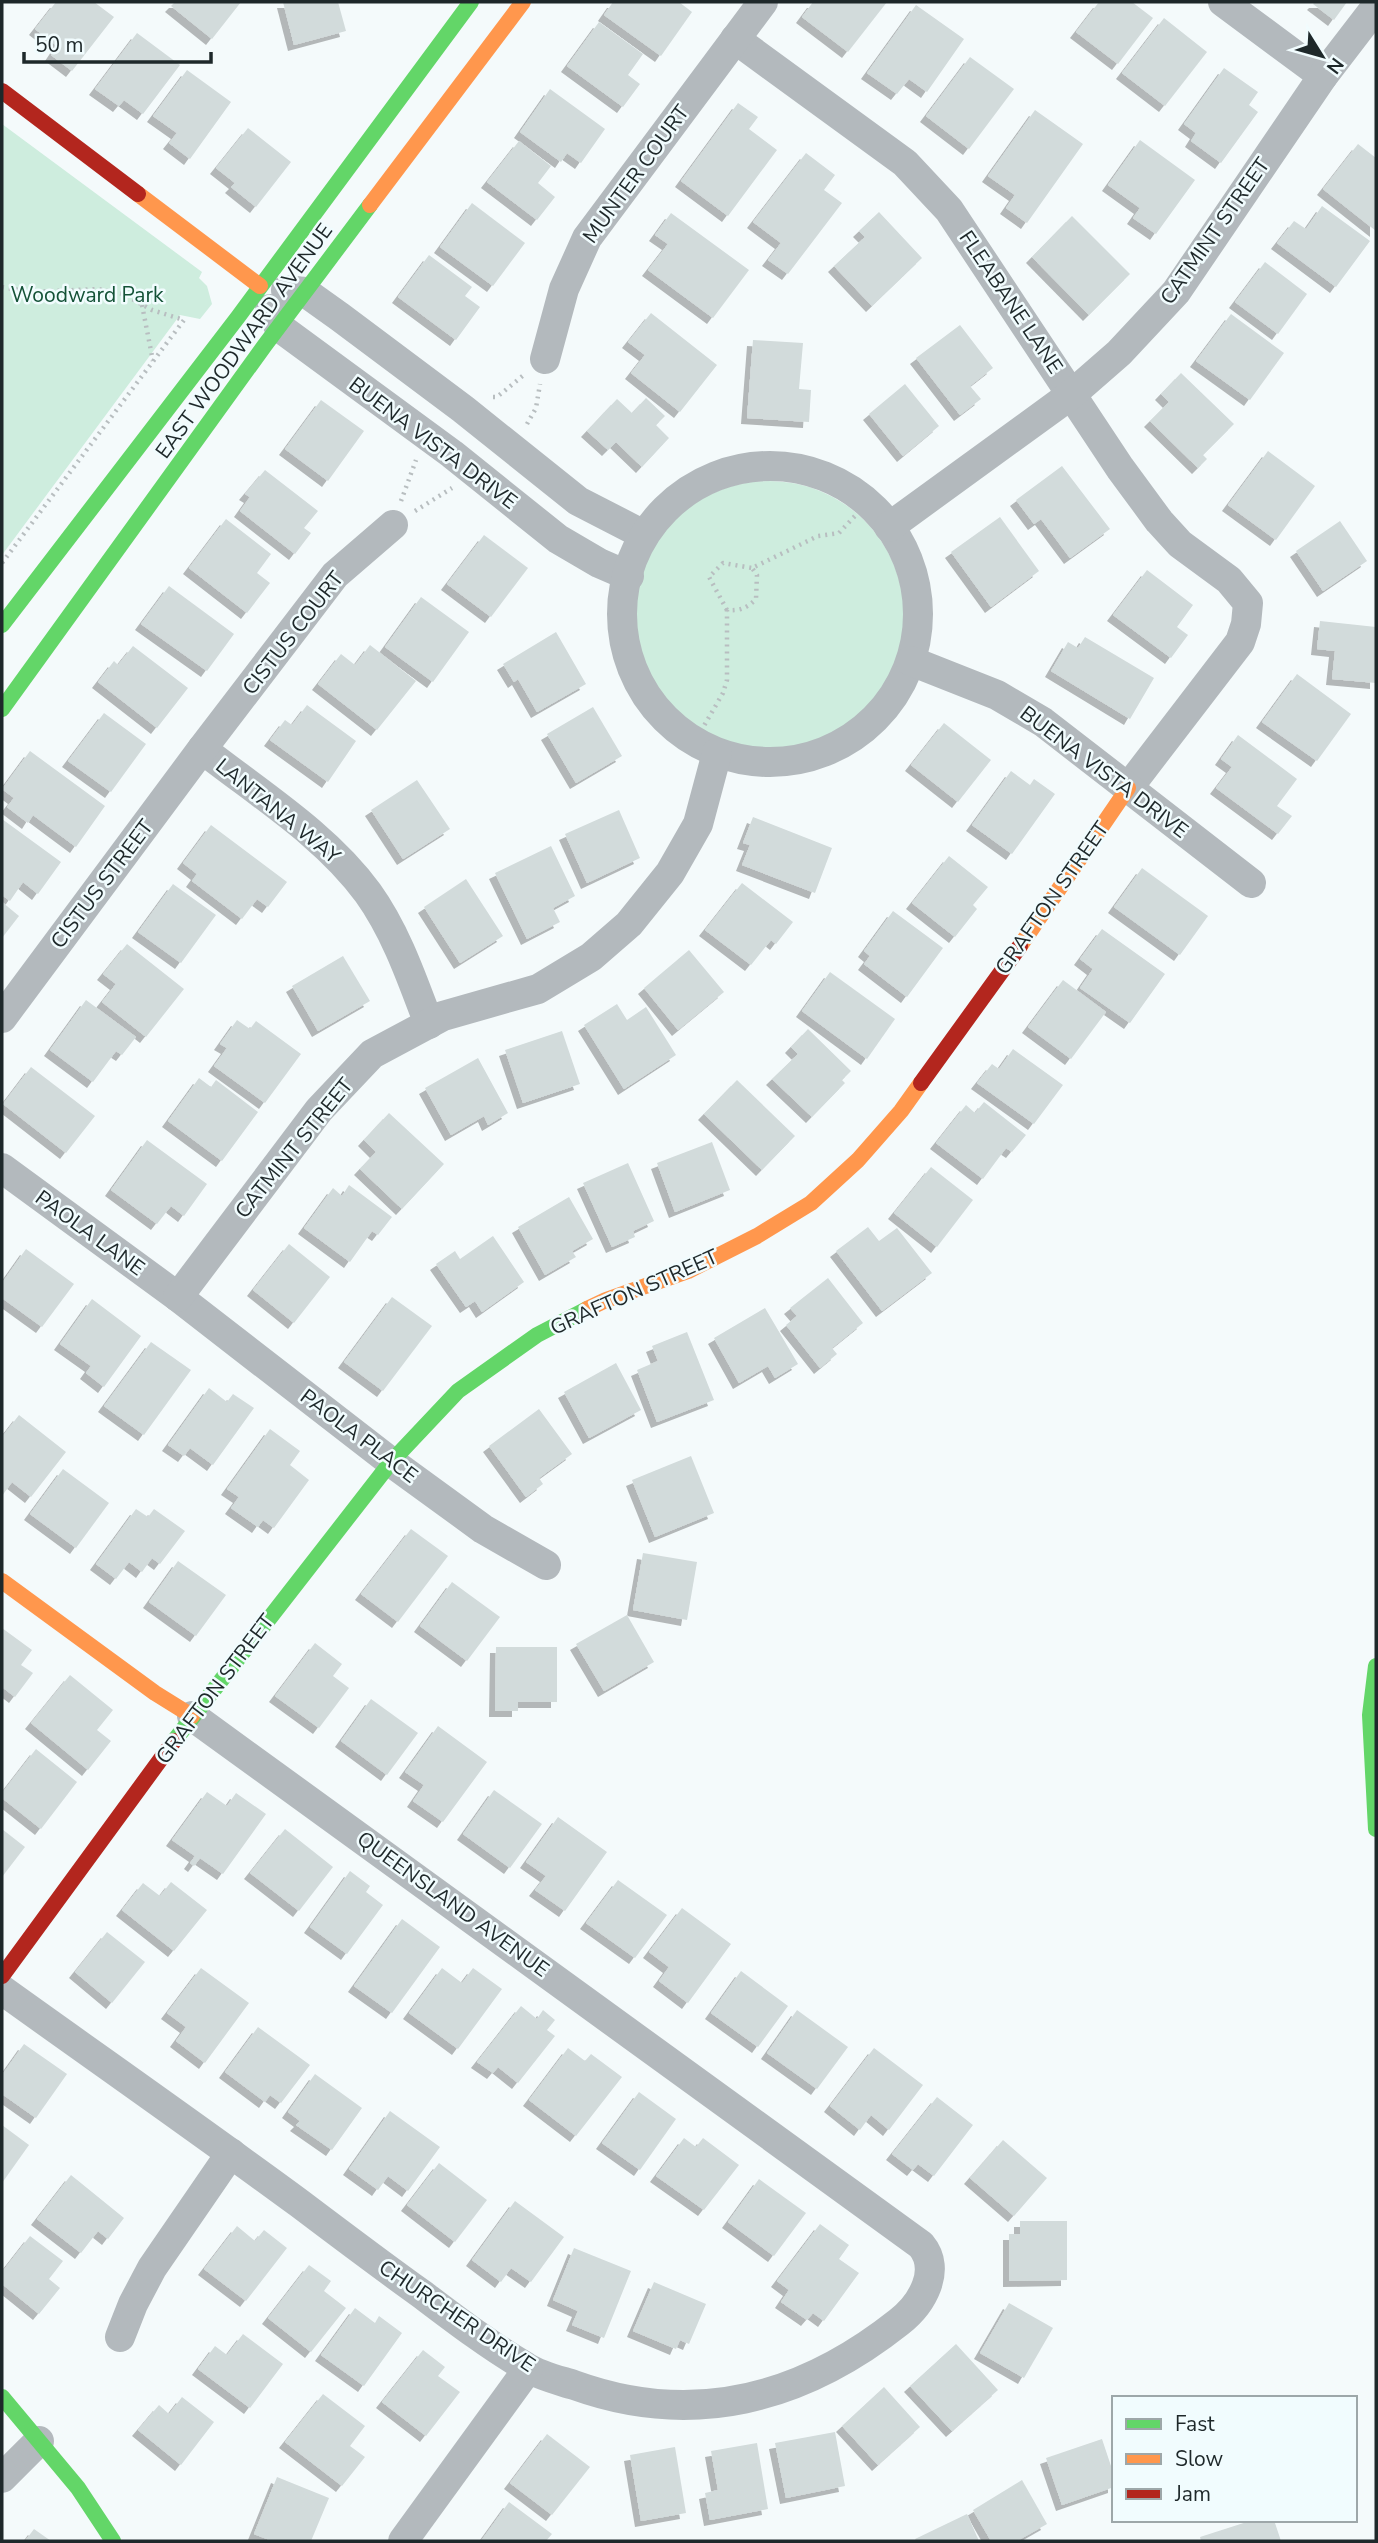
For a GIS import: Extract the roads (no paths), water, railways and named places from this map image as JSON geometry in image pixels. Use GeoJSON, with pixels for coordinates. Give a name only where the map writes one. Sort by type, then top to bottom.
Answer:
{"type":"FeatureCollection","features":[{"type":"Feature","properties":{"kind":"street","name":"EAST WOODWARD AVENUE"},"geometry":{"type":"LineString","coordinates":[[2,625],[260,286],[471,2]]}},
{"type":"Feature","properties":{"kind":"street","name":"EAST WOODWARD AVENUE"},"geometry":{"type":"LineString","coordinates":[[2,709],[279,327],[523,2]]}},
{"type":"Feature","properties":{"kind":"street","name":"MUNTER COURT"},"geometry":{"type":"LineString","coordinates":[[545,359],[564,289],[587,238],[763,2]]}},
{"type":"Feature","properties":{"kind":"street"},"geometry":{"type":"LineString","coordinates":[[1223,2],[1323,76]]}},
{"type":"Feature","properties":{"kind":"street","name":"CATMINT STREET"},"geometry":{"type":"LineString","coordinates":[[889,527],[1072,394],[1119,353],[1176,292],[1323,76],[1376,7]]}},
{"type":"Feature","properties":{"kind":"street","name":"FLEABANE LANE"},"geometry":{"type":"LineString","coordinates":[[735,39],[905,163],[949,210],[1120,468],[1159,522],[1180,544],[1229,580],[1248,603]]}},
{"type":"Feature","properties":{"kind":"street","name":"BUENA VISTA DRIVE"},"geometry":{"type":"LineString","coordinates":[[2,91],[260,286],[279,327],[482,477],[558,539],[598,563],[629,576]]}},
{"type":"Feature","properties":{"kind":"street","name":"BUENA VISTA DRIVE"},"geometry":{"type":"LineString","coordinates":[[260,286],[305,292],[463,409],[578,501],[644,535]]}},
{"type":"Feature","properties":{"kind":"street"},"geometry":{"type":"LineString","coordinates":[[754,466],[794,467],[824,475],[849,488],[882,516],[889,527],[904,549],[916,585],[917,629],[911,661],[884,709],[854,736],[828,751],[784,762],[753,762],[706,747],[677,731],[654,708],[630,667],[623,639],[622,595],[644,535],[653,522],[683,493],[714,475],[754,466]]}},
{"type":"Feature","properties":{"kind":"street","name":"CISTUS COURT"},"geometry":{"type":"LineString","coordinates":[[202,749],[335,575],[393,525]]}},
{"type":"Feature","properties":{"kind":"street","name":"GRAFTON STREET"},"geometry":{"type":"LineString","coordinates":[[2,1976],[192,1716],[391,1462],[458,1391],[537,1335],[606,1300],[688,1271],[757,1236],[811,1203],[858,1160],[901,1111],[1051,903],[1128,788],[1240,642],[1246,624],[1248,603]]}},
{"type":"Feature","properties":{"kind":"street","name":"BUENA VISTA DRIVE"},"geometry":{"type":"LineString","coordinates":[[911,661],[997,695],[1043,722],[1251,883]]}},
{"type":"Feature","properties":{"kind":"street","name":"CATMINT STREET"},"geometry":{"type":"LineString","coordinates":[[178,1297],[319,1110],[372,1054],[443,1016],[538,989],[591,957],[629,924],[670,873],[698,824],[706,747]]}},
{"type":"Feature","properties":{"kind":"street","name":"CISTUS STREET"},"geometry":{"type":"LineString","coordinates":[[2,1018],[202,749]]}},
{"type":"Feature","properties":{"kind":"street","name":"LANTANA WAY"},"geometry":{"type":"LineString","coordinates":[[202,749],[332,851],[368,893],[397,941],[429,1024]]}},
{"type":"Feature","properties":{"kind":"street","name":"PAOLA LANE"},"geometry":{"type":"LineString","coordinates":[[2,1168],[178,1297]]}},
{"type":"Feature","properties":{"kind":"street","name":"PAOLA PLACE"},"geometry":{"type":"LineString","coordinates":[[178,1297],[391,1462],[483,1529],[547,1565]]}},
{"type":"Feature","properties":{"kind":"street","name":"QUEENSLAND AVENUE"},"geometry":{"type":"LineString","coordinates":[[2,1581],[901,2230]]}},
{"type":"Feature","properties":{"kind":"street"},"geometry":{"type":"LineString","coordinates":[[1376,1666],[1370,1715],[1376,1829]]}},
{"type":"Feature","properties":{"kind":"street","name":"CHURCHER DRIVE"},"geometry":{"type":"LineString","coordinates":[[2,1990],[231,2153],[464,2326],[528,2369],[603,2396],[632,2403],[699,2406],[730,2403],[795,2385],[859,2353],[902,2319],[920,2299],[931,2274],[929,2255],[901,2230]]}},
{"type":"Feature","properties":{"kind":"street"},"geometry":{"type":"LineString","coordinates":[[120,2337],[152,2268],[231,2153]]}},
{"type":"Feature","properties":{"kind":"street"},"geometry":{"type":"LineString","coordinates":[[403,2541],[528,2369]]}},
{"type":"Feature","properties":{"kind":"street"},"geometry":{"type":"LineString","coordinates":[[2,2397],[78,2488],[113,2541]]}},
{"type":"Feature","properties":{"kind":"street"},"geometry":{"type":"LineString","coordinates":[[2,2478],[39,2441]]}},
{"type":"Feature","properties":{"kind":"park label","name":"Woodward Park"},"geometry":{"type":"Point","coordinates":[87,295]}}]}
